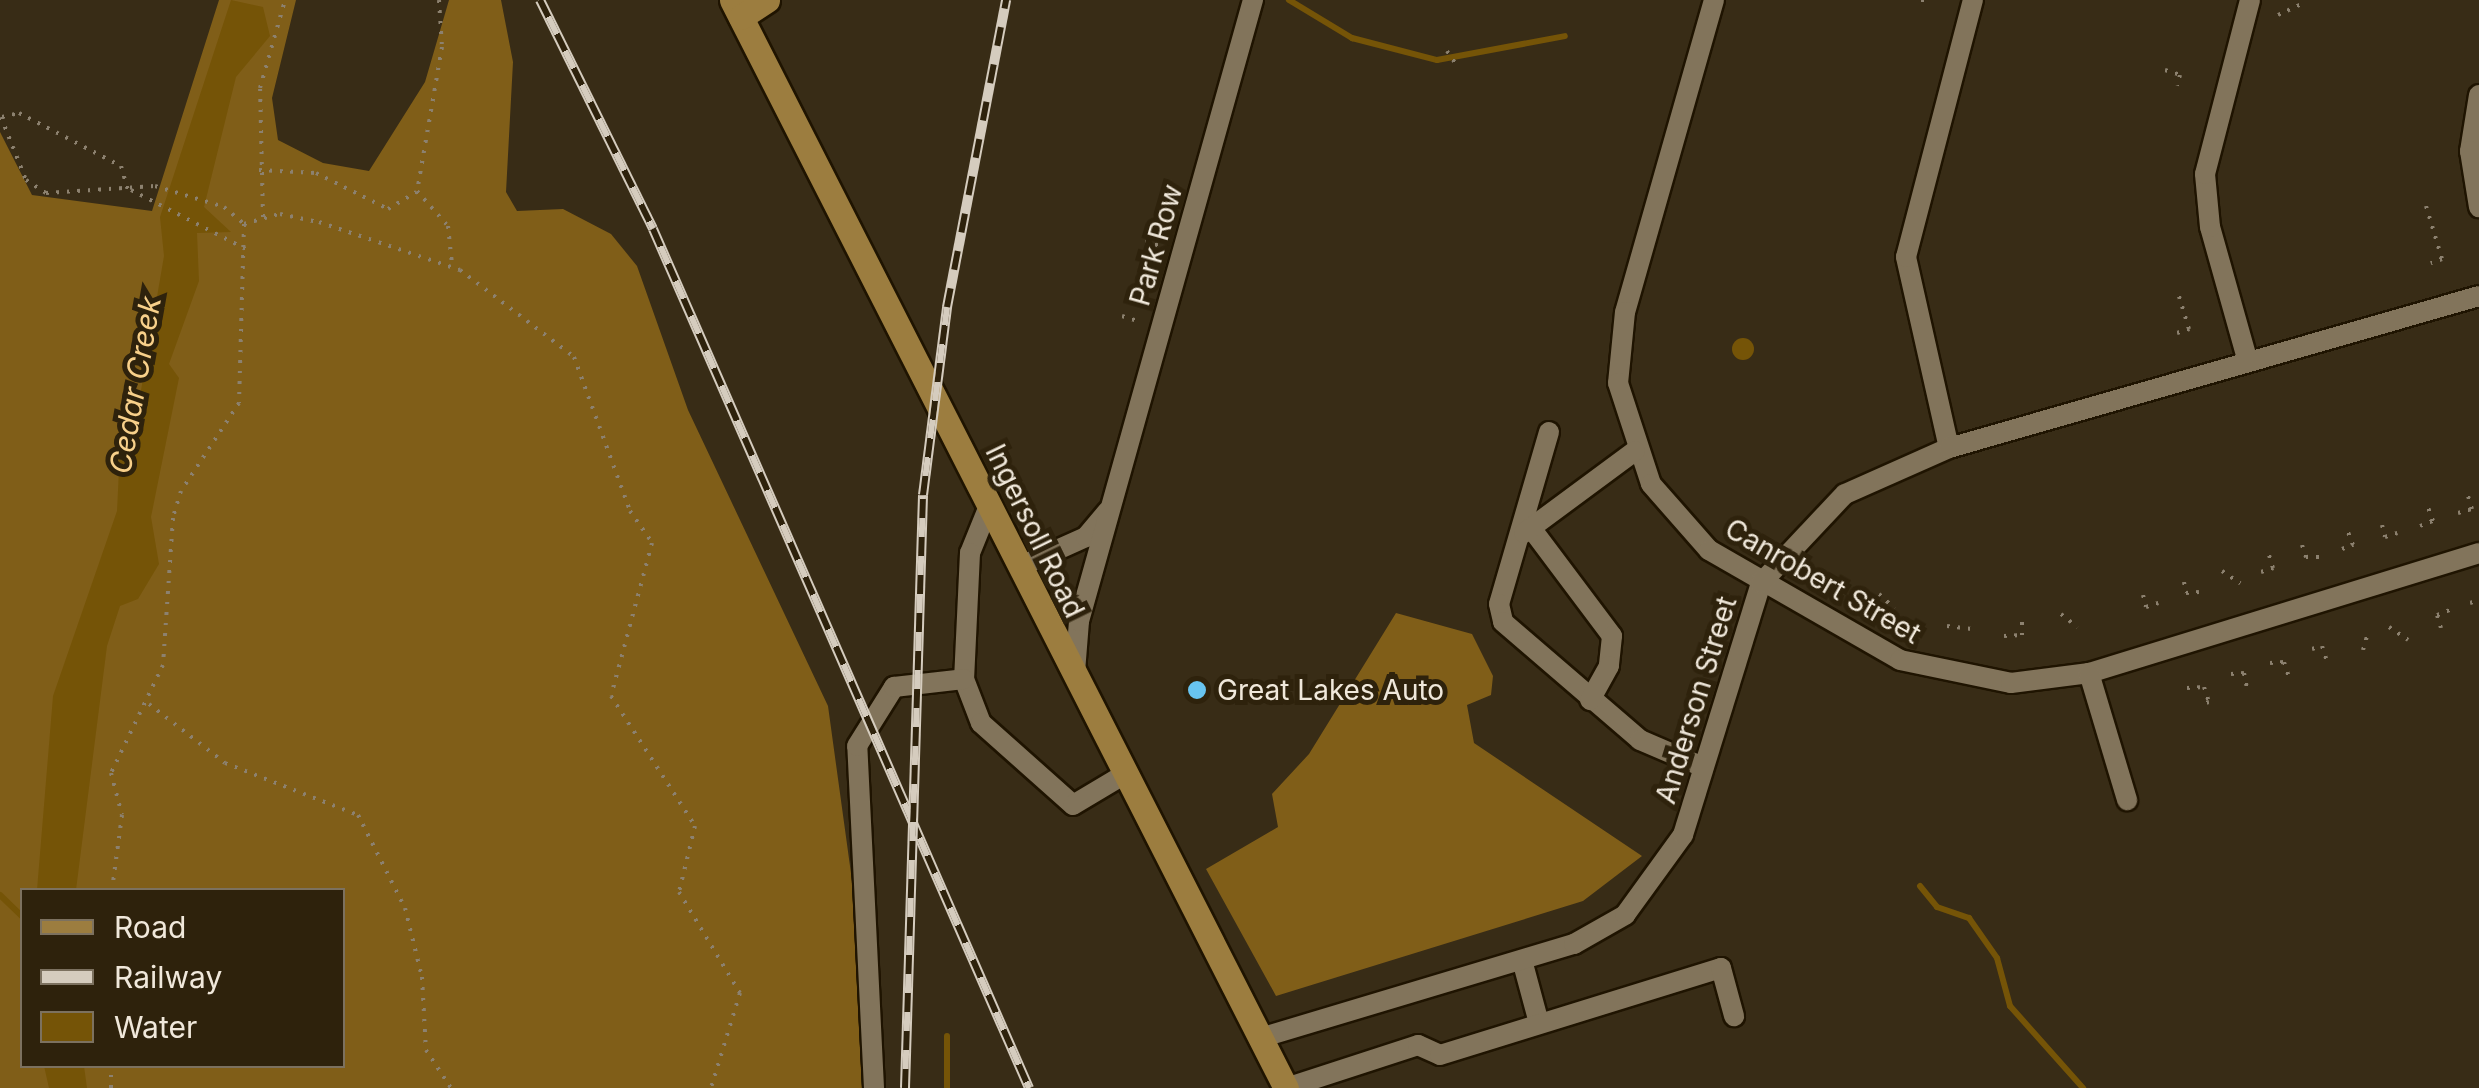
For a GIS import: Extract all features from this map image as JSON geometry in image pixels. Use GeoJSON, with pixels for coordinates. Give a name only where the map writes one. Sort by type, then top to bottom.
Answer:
{"type":"FeatureCollection","features":[{"type":"Feature","properties":{"kind":"main road"},"geometry":{"type":"LineString","coordinates":[[737,8],[767,0]]}},
{"type":"Feature","properties":{"kind":"main road","name":"Ingersoll Road"},"geometry":{"type":"LineString","coordinates":[[737,8],[1286,1088]]}},
{"type":"Feature","properties":{"kind":"street","name":"Park Row"},"geometry":{"type":"LineString","coordinates":[[1075,679],[1079,622],[1253,0]]}},
{"type":"Feature","properties":{"kind":"street","name":"Canrobert Street"},"geometry":{"type":"LineString","coordinates":[[1714,0],[1620,332],[1618,383],[1634,450],[1683,526],[1761,583],[1881,650],[1947,675],[2011,683],[2089,673],[2479,553]]}},
{"type":"Feature","properties":{"kind":"street"},"geometry":{"type":"LineString","coordinates":[[1949,448],[1906,257],[1973,0]]}},
{"type":"Feature","properties":{"kind":"street"},"geometry":{"type":"LineString","coordinates":[[2248,362],[2210,227],[2205,174],[2250,0]]}},
{"type":"Feature","properties":{"kind":"street"},"geometry":{"type":"LineString","coordinates":[[2479,96],[2470,150],[2479,206]]}},
{"type":"Feature","properties":{"kind":"street","name":"Anderson Street"},"geometry":{"type":"LineString","coordinates":[[1260,1038],[1596,935],[1646,894],[1678,846],[1761,583],[1834,502],[1949,448],[2479,296]]}},
{"type":"Feature","properties":{"kind":"street"},"geometry":{"type":"LineString","coordinates":[[1548,432],[1525,532],[1500,614],[1590,700],[1652,748],[1703,766]]}},
{"type":"Feature","properties":{"kind":"street"},"geometry":{"type":"LineString","coordinates":[[1525,532],[1634,450]]}},
{"type":"Feature","properties":{"kind":"street","name":"Park Row"},"geometry":{"type":"LineString","coordinates":[[1018,567],[1086,536],[1112,505]]}},
{"type":"Feature","properties":{"kind":"street"},"geometry":{"type":"LineString","coordinates":[[988,506],[970,552],[964,679],[993,738],[1073,805],[1125,774]]}},
{"type":"Feature","properties":{"kind":"street"},"geometry":{"type":"LineString","coordinates":[[1525,532],[1612,636],[1609,666],[1590,700]]}},
{"type":"Feature","properties":{"kind":"street"},"geometry":{"type":"LineString","coordinates":[[2089,673],[2127,800]]}},
{"type":"Feature","properties":{"kind":"street"},"geometry":{"type":"LineString","coordinates":[[874,1088],[857,746],[894,687],[964,679]]}},
{"type":"Feature","properties":{"kind":"street"},"geometry":{"type":"LineString","coordinates":[[1522,960],[1539,1023]]}},
{"type":"Feature","properties":{"kind":"street"},"geometry":{"type":"LineString","coordinates":[[1286,1088],[1354,1061],[1418,1045],[1440,1055],[1720,968],[1734,1016]]}},
{"type":"Feature","properties":{"kind":"path"},"geometry":{"type":"LineString","coordinates":[[263,217],[260,88],[285,0]]}},
{"type":"Feature","properties":{"kind":"path"},"geometry":{"type":"LineString","coordinates":[[259,170],[316,173],[388,209],[418,191],[442,46],[439,0]]}},
{"type":"Feature","properties":{"kind":"path"},"geometry":{"type":"LineString","coordinates":[[2278,15],[2302,4]]}},
{"type":"Feature","properties":{"kind":"path"},"geometry":{"type":"LineString","coordinates":[[1447,51],[1456,66]]}},
{"type":"Feature","properties":{"kind":"path"},"geometry":{"type":"LineString","coordinates":[[2165,70],[2180,75],[2177,86]]}},
{"type":"Feature","properties":{"kind":"path"},"geometry":{"type":"LineString","coordinates":[[112,888],[122,815],[111,773],[163,665],[181,491],[239,403],[246,250],[244,224],[224,207],[170,189],[129,190],[35,187],[0,117],[19,113],[121,166],[129,190],[246,250]]}},
{"type":"Feature","properties":{"kind":"path"},"geometry":{"type":"LineString","coordinates":[[418,191],[448,226],[452,267]]}},
{"type":"Feature","properties":{"kind":"path"},"geometry":{"type":"LineString","coordinates":[[2426,206],[2442,259],[2430,263]]}},
{"type":"Feature","properties":{"kind":"path"},"geometry":{"type":"LineString","coordinates":[[1156,207],[1175,212]]}},
{"type":"Feature","properties":{"kind":"path"},"geometry":{"type":"LineString","coordinates":[[244,224],[263,217],[319,222],[452,267],[483,280],[574,356],[630,511],[652,543],[611,696],[696,826],[678,892],[736,974],[738,1013],[711,1088]]}},
{"type":"Feature","properties":{"kind":"path"},"geometry":{"type":"LineString","coordinates":[[1145,242],[1165,247]]}},
{"type":"Feature","properties":{"kind":"path"},"geometry":{"type":"LineString","coordinates":[[2177,333],[2189,330],[2178,294]]}},
{"type":"Feature","properties":{"kind":"path"},"geometry":{"type":"LineString","coordinates":[[1122,316],[1143,322]]}},
{"type":"Feature","properties":{"kind":"path"},"geometry":{"type":"LineString","coordinates":[[2458,514],[2472,509],[2467,494]]}},
{"type":"Feature","properties":{"kind":"path"},"geometry":{"type":"LineString","coordinates":[[2420,526],[2433,521],[2428,507]]}},
{"type":"Feature","properties":{"kind":"path"},"geometry":{"type":"LineString","coordinates":[[2382,525],[2385,536],[2397,533]]}},
{"type":"Feature","properties":{"kind":"path"},"geometry":{"type":"LineString","coordinates":[[2342,549],[2352,546],[2348,532]]}},
{"type":"Feature","properties":{"kind":"path"},"geometry":{"type":"LineString","coordinates":[[2302,545],[2306,557],[2320,556]]}},
{"type":"Feature","properties":{"kind":"path"},"geometry":{"type":"LineString","coordinates":[[2261,572],[2273,568],[2268,552]]}},
{"type":"Feature","properties":{"kind":"path"},"geometry":{"type":"LineString","coordinates":[[2222,572],[2240,584]]}},
{"type":"Feature","properties":{"kind":"path"},"geometry":{"type":"LineString","coordinates":[[2184,582],[2186,593],[2199,592]]}},
{"type":"Feature","properties":{"kind":"path"},"geometry":{"type":"LineString","coordinates":[[1879,594],[1894,608]]}},
{"type":"Feature","properties":{"kind":"path"},"geometry":{"type":"LineString","coordinates":[[2142,595],[2146,606],[2158,603]]}},
{"type":"Feature","properties":{"kind":"path"},"geometry":{"type":"LineString","coordinates":[[2470,603],[2479,600]]}},
{"type":"Feature","properties":{"kind":"path"},"geometry":{"type":"LineString","coordinates":[[2441,628],[2436,615],[2450,610]]}},
{"type":"Feature","properties":{"kind":"path"},"geometry":{"type":"LineString","coordinates":[[2060,614],[2077,627]]}},
{"type":"Feature","properties":{"kind":"path"},"geometry":{"type":"LineString","coordinates":[[2004,636],[2022,635],[2022,618]]}},
{"type":"Feature","properties":{"kind":"path"},"geometry":{"type":"LineString","coordinates":[[1947,626],[1972,629]]}},
{"type":"Feature","properties":{"kind":"path"},"geometry":{"type":"LineString","coordinates":[[2389,626],[2408,640]]}},
{"type":"Feature","properties":{"kind":"path"},"geometry":{"type":"LineString","coordinates":[[2363,650],[2368,632]]}},
{"type":"Feature","properties":{"kind":"path"},"geometry":{"type":"LineString","coordinates":[[2312,649],[2322,646],[2328,665]]}},
{"type":"Feature","properties":{"kind":"path"},"geometry":{"type":"LineString","coordinates":[[2270,663],[2284,662],[2289,677]]}},
{"type":"Feature","properties":{"kind":"path"},"geometry":{"type":"LineString","coordinates":[[2231,674],[2244,673],[2248,689]]}},
{"type":"Feature","properties":{"kind":"path"},"geometry":{"type":"LineString","coordinates":[[2188,688],[2204,687],[2208,702],[2201,704]]}},
{"type":"Feature","properties":{"kind":"path"},"geometry":{"type":"LineString","coordinates":[[148,703],[225,763],[358,815],[406,908],[422,977],[426,1050],[451,1088]]}},
{"type":"Feature","properties":{"kind":"shaded area"},"geometry":{"type":"Polygon","coordinates":[[[219,0],[296,0],[272,98],[278,140],[323,163],[369,171],[425,82],[449,0],[501,0],[513,62],[506,192],[517,211],[563,209],[611,234],[637,266],[688,410],[828,706],[861,946],[862,1088],[0,1088],[0,132],[32,195],[152,211],[219,0]]]}},
{"type":"Feature","properties":{"kind":"shaded area"},"geometry":{"type":"Polygon","coordinates":[[[1396,613],[1472,634],[1493,676],[1491,695],[1467,705],[1474,743],[1642,856],[1583,901],[1276,996],[1206,869],[1278,827],[1272,794],[1309,754],[1396,613]]]}},
{"type":"Feature","properties":{"kind":"water","name":"Cedar Creek"},"geometry":{"type":"Polygon","coordinates":[[[231,0],[263,7],[270,36],[236,77],[204,207],[231,232],[197,233],[199,281],[169,364],[179,378],[151,517],[159,564],[138,599],[120,606],[107,646],[76,888],[37,888],[53,696],[117,511],[120,449],[139,402],[164,256],[160,217],[231,0]]]}},
{"type":"Feature","properties":{"kind":"water"},"geometry":{"type":"Polygon","coordinates":[[[1743,338],[1751,341],[1751,357],[1743,360],[1735,357],[1732,349],[1735,341],[1743,338]]]}},
{"type":"Feature","properties":{"kind":"water"},"geometry":{"type":"Polygon","coordinates":[[[44,1068],[84,1068],[87,1088],[49,1088],[44,1068]]]}},
{"type":"Feature","properties":{"kind":"waterway"},"geometry":{"type":"LineString","coordinates":[[1289,0],[1352,38],[1437,60],[1565,36]]}},
{"type":"Feature","properties":{"kind":"waterway"},"geometry":{"type":"LineString","coordinates":[[1920,886],[1937,907],[1969,918],[1997,958],[2010,1006],[2083,1088]]}},
{"type":"Feature","properties":{"kind":"waterway"},"geometry":{"type":"LineString","coordinates":[[0,895],[20,914]]}},
{"type":"Feature","properties":{"kind":"waterway"},"geometry":{"type":"LineString","coordinates":[[947,1036],[947,1088]]}},
{"type":"Feature","properties":{"kind":"railway"},"geometry":{"type":"LineString","coordinates":[[540,0],[653,229],[1029,1088]]}},
{"type":"Feature","properties":{"kind":"railway"},"geometry":{"type":"LineString","coordinates":[[905,1088],[923,495],[947,307],[1006,0]]}},
{"type":"Feature","properties":{"kind":"place","name":"Great Lakes Auto"},"geometry":{"type":"Point","coordinates":[1197,690]}}]}
